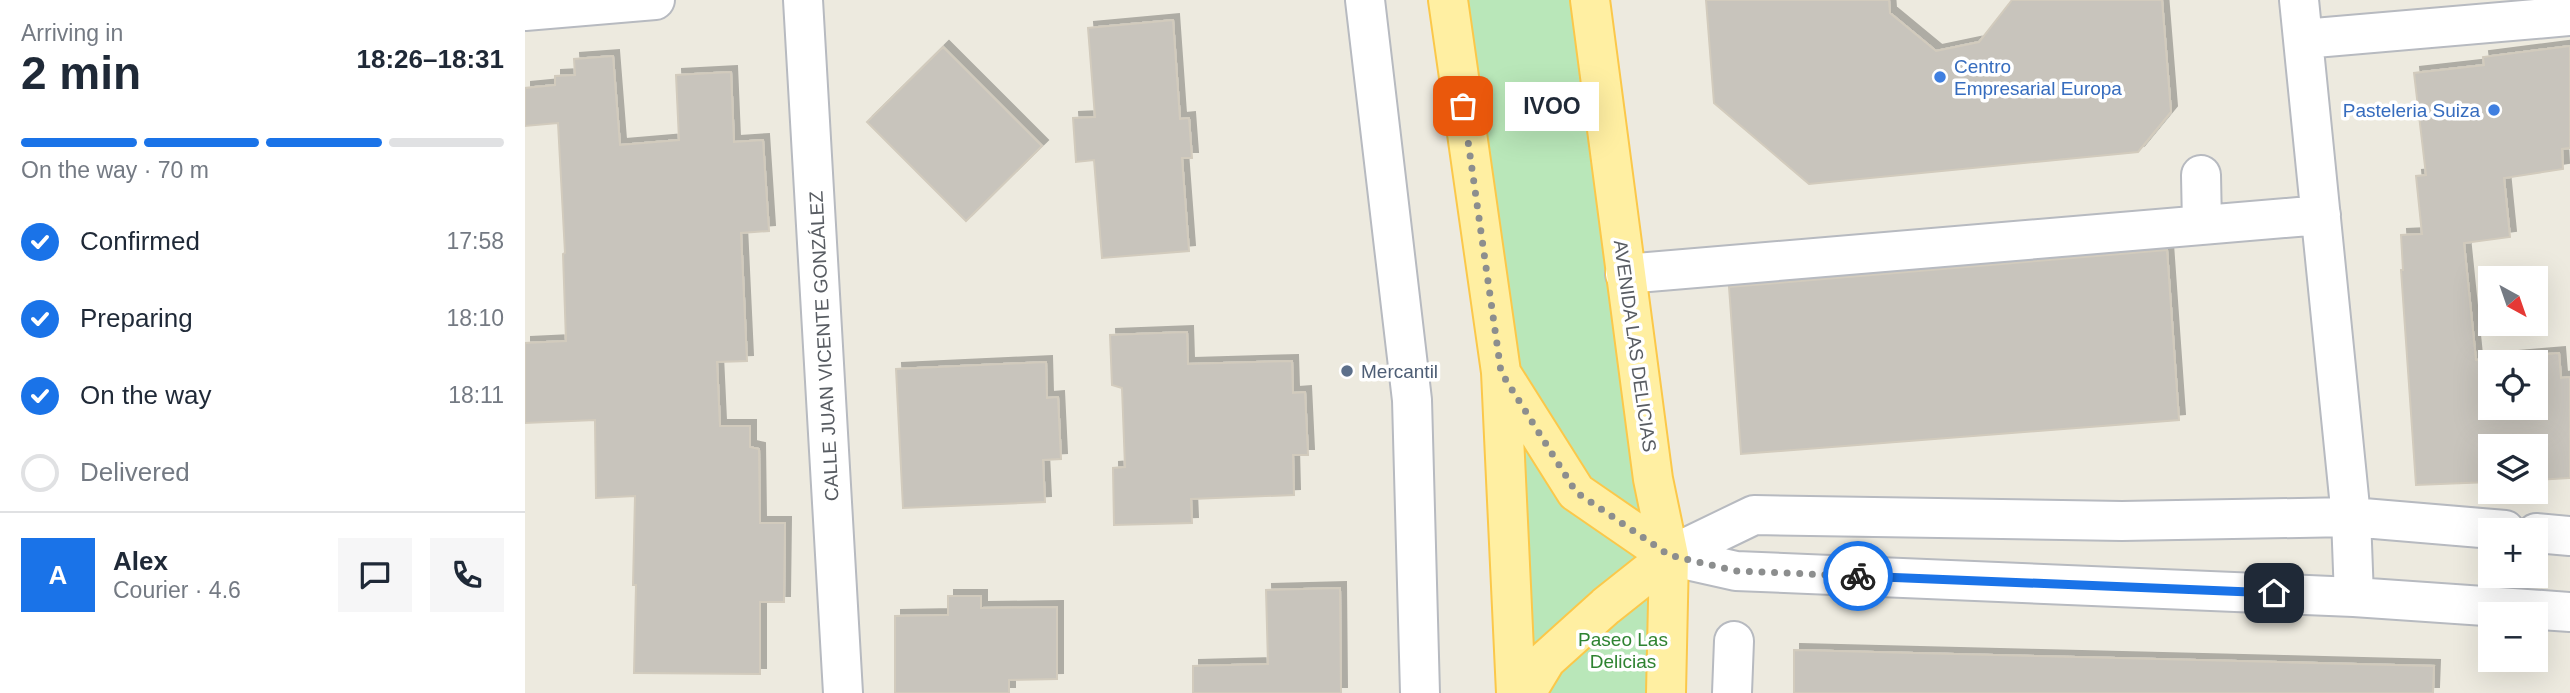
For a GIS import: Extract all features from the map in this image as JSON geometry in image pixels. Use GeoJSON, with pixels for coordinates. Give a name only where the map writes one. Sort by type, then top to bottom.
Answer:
{"type":"FeatureCollection","features":[{"type":"Feature","properties":{"kind":"main road"},"geometry":{"type":"LineString","coordinates":[[1448,0],[1501,372],[1516,693]]}},
{"type":"Feature","properties":{"kind":"main road","name":"AVENIDA LAS DELICIAS"},"geometry":{"type":"LineString","coordinates":[[1590,0],[1653,479],[1669,555],[1666,693]]}},
{"type":"Feature","properties":{"kind":"main road"},"geometry":{"type":"LineString","coordinates":[[1501,372],[1576,492],[1669,555],[1606,606],[1546,660],[1526,693]]}},
{"type":"Feature","properties":{"kind":"street"},"geometry":{"type":"LineString","coordinates":[[525,11],[655,0]]}},
{"type":"Feature","properties":{"kind":"street","name":"CALLE JUAN VICENTE GONZÁLEZ"},"geometry":{"type":"LineString","coordinates":[[803,0],[843,693]]}},
{"type":"Feature","properties":{"kind":"street"},"geometry":{"type":"LineString","coordinates":[[1365,0],[1412,400],[1420,693]]}},
{"type":"Feature","properties":{"kind":"street"},"geometry":{"type":"LineString","coordinates":[[2299,0],[2351,517],[2354,597]]}},
{"type":"Feature","properties":{"kind":"street"},"geometry":{"type":"LineString","coordinates":[[2303,39],[2570,16]]}},
{"type":"Feature","properties":{"kind":"street"},"geometry":{"type":"LineString","coordinates":[[2201,175],[2202,225]]}},
{"type":"Feature","properties":{"kind":"street"},"geometry":{"type":"LineString","coordinates":[[1625,274],[2321,215]]}},
{"type":"Feature","properties":{"kind":"street"},"geometry":{"type":"LineString","coordinates":[[1669,555],[1754,515],[2122,521],[2351,517],[2478,528]]}},
{"type":"Feature","properties":{"kind":"street"},"geometry":{"type":"LineString","coordinates":[[2548,534],[2570,536]]}},
{"type":"Feature","properties":{"kind":"street"},"geometry":{"type":"LineString","coordinates":[[1669,555],[1736,571],[2354,597],[2570,612]]}},
{"type":"Feature","properties":{"kind":"street"},"geometry":{"type":"LineString","coordinates":[[1732,693],[1734,641]]}},
{"type":"Feature","properties":{"kind":"green space","name":"Paseo Las Delicias"},"geometry":{"type":"Polygon","coordinates":[[[1447,0],[1590,0],[1666,693],[1516,693],[1447,0]]]}},
{"type":"Feature","properties":{"kind":"building","name":"Centro Empresarial Europa"},"geometry":{"type":"Polygon","coordinates":[[[1706,0],[1889,0],[1890,13],[1936,51],[1979,42],[2012,0],[2162,0],[2171,112],[2138,152],[1809,184],[1714,103],[1706,0]]]}},
{"type":"Feature","properties":{"kind":"building"},"geometry":{"type":"Polygon","coordinates":[[[1173,20],[1180,119],[1189,118],[1192,158],[1182,158],[1189,251],[1102,258],[1094,160],[1076,162],[1073,118],[1095,117],[1088,28],[1173,20]]]}},
{"type":"Feature","properties":{"kind":"building"},"geometry":{"type":"Polygon","coordinates":[[[2570,46],[2570,148],[2562,149],[2563,169],[2504,178],[2510,237],[2464,243],[2478,360],[2478,420],[2548,420],[2548,354],[2559,353],[2561,378],[2570,377],[2570,478],[2548,479],[2548,434],[2478,434],[2478,482],[2416,485],[2401,270],[2401,235],[2422,234],[2416,176],[2426,175],[2414,73],[2484,65],[2483,57],[2570,46]]]}},
{"type":"Feature","properties":{"kind":"building"},"geometry":{"type":"Polygon","coordinates":[[[943,47],[1042,146],[966,221],[867,122],[943,47]]]}},
{"type":"Feature","properties":{"kind":"building"},"geometry":{"type":"Polygon","coordinates":[[[613,56],[620,145],[679,140],[676,75],[731,72],[734,142],[763,140],[769,231],[741,233],[747,361],[717,362],[720,426],[750,426],[750,447],[759,449],[760,523],[785,523],[784,602],[760,602],[760,674],[634,673],[635,496],[596,498],[595,420],[525,423],[525,343],[566,341],[565,253],[558,123],[525,126],[525,88],[555,85],[555,76],[575,75],[574,59],[613,56]]]}},
{"type":"Feature","properties":{"kind":"building"},"geometry":{"type":"Polygon","coordinates":[[[2167,250],[2179,420],[1741,454],[1729,287],[2167,250]]]}},
{"type":"Feature","properties":{"kind":"building"},"geometry":{"type":"Polygon","coordinates":[[[1187,332],[1188,364],[1292,361],[1293,393],[1305,392],[1308,455],[1293,455],[1294,495],[1191,499],[1192,523],[1114,525],[1113,468],[1125,467],[1122,388],[1112,385],[1110,335],[1187,332]]]}},
{"type":"Feature","properties":{"kind":"building"},"geometry":{"type":"Polygon","coordinates":[[[1046,362],[1047,398],[1058,397],[1061,459],[1043,460],[1045,502],[903,508],[896,369],[1046,362]]]}},
{"type":"Feature","properties":{"kind":"building"},"geometry":{"type":"Polygon","coordinates":[[[1340,588],[1341,693],[1193,693],[1193,666],[1268,664],[1266,590],[1340,588]]]}},
{"type":"Feature","properties":{"kind":"building"},"geometry":{"type":"Polygon","coordinates":[[[948,596],[981,596],[981,608],[1057,607],[1057,679],[1009,680],[1009,693],[895,693],[895,616],[948,615],[948,596]]]}},
{"type":"Feature","properties":{"kind":"building"},"geometry":{"type":"Polygon","coordinates":[[[1794,650],[2434,666],[2433,693],[1794,693],[1794,650]]]}},
{"type":"Feature","properties":{"kind":"way so far"},"geometry":{"type":"LineString","coordinates":[[1463,106],[1501,372],[1576,492],[1669,555],[1736,571],[1858,576]]}},
{"type":"Feature","properties":{"kind":"place","name":"Centro Empresarial Europa"},"geometry":{"type":"Point","coordinates":[1940,77]}},
{"type":"Feature","properties":{"kind":"place","name":"IVOO"},"geometry":{"type":"Point","coordinates":[1463,106]}},
{"type":"Feature","properties":{"kind":"place","name":"Pasteleria Suiza"},"geometry":{"type":"Point","coordinates":[2494,110]}},
{"type":"Feature","properties":{"kind":"place","name":"Mercantil"},"geometry":{"type":"Point","coordinates":[1347,371]}},
{"type":"Feature","properties":{"kind":"route"},"geometry":{"type":"LineString","coordinates":[[1858,576],[2274,593]]}}]}
